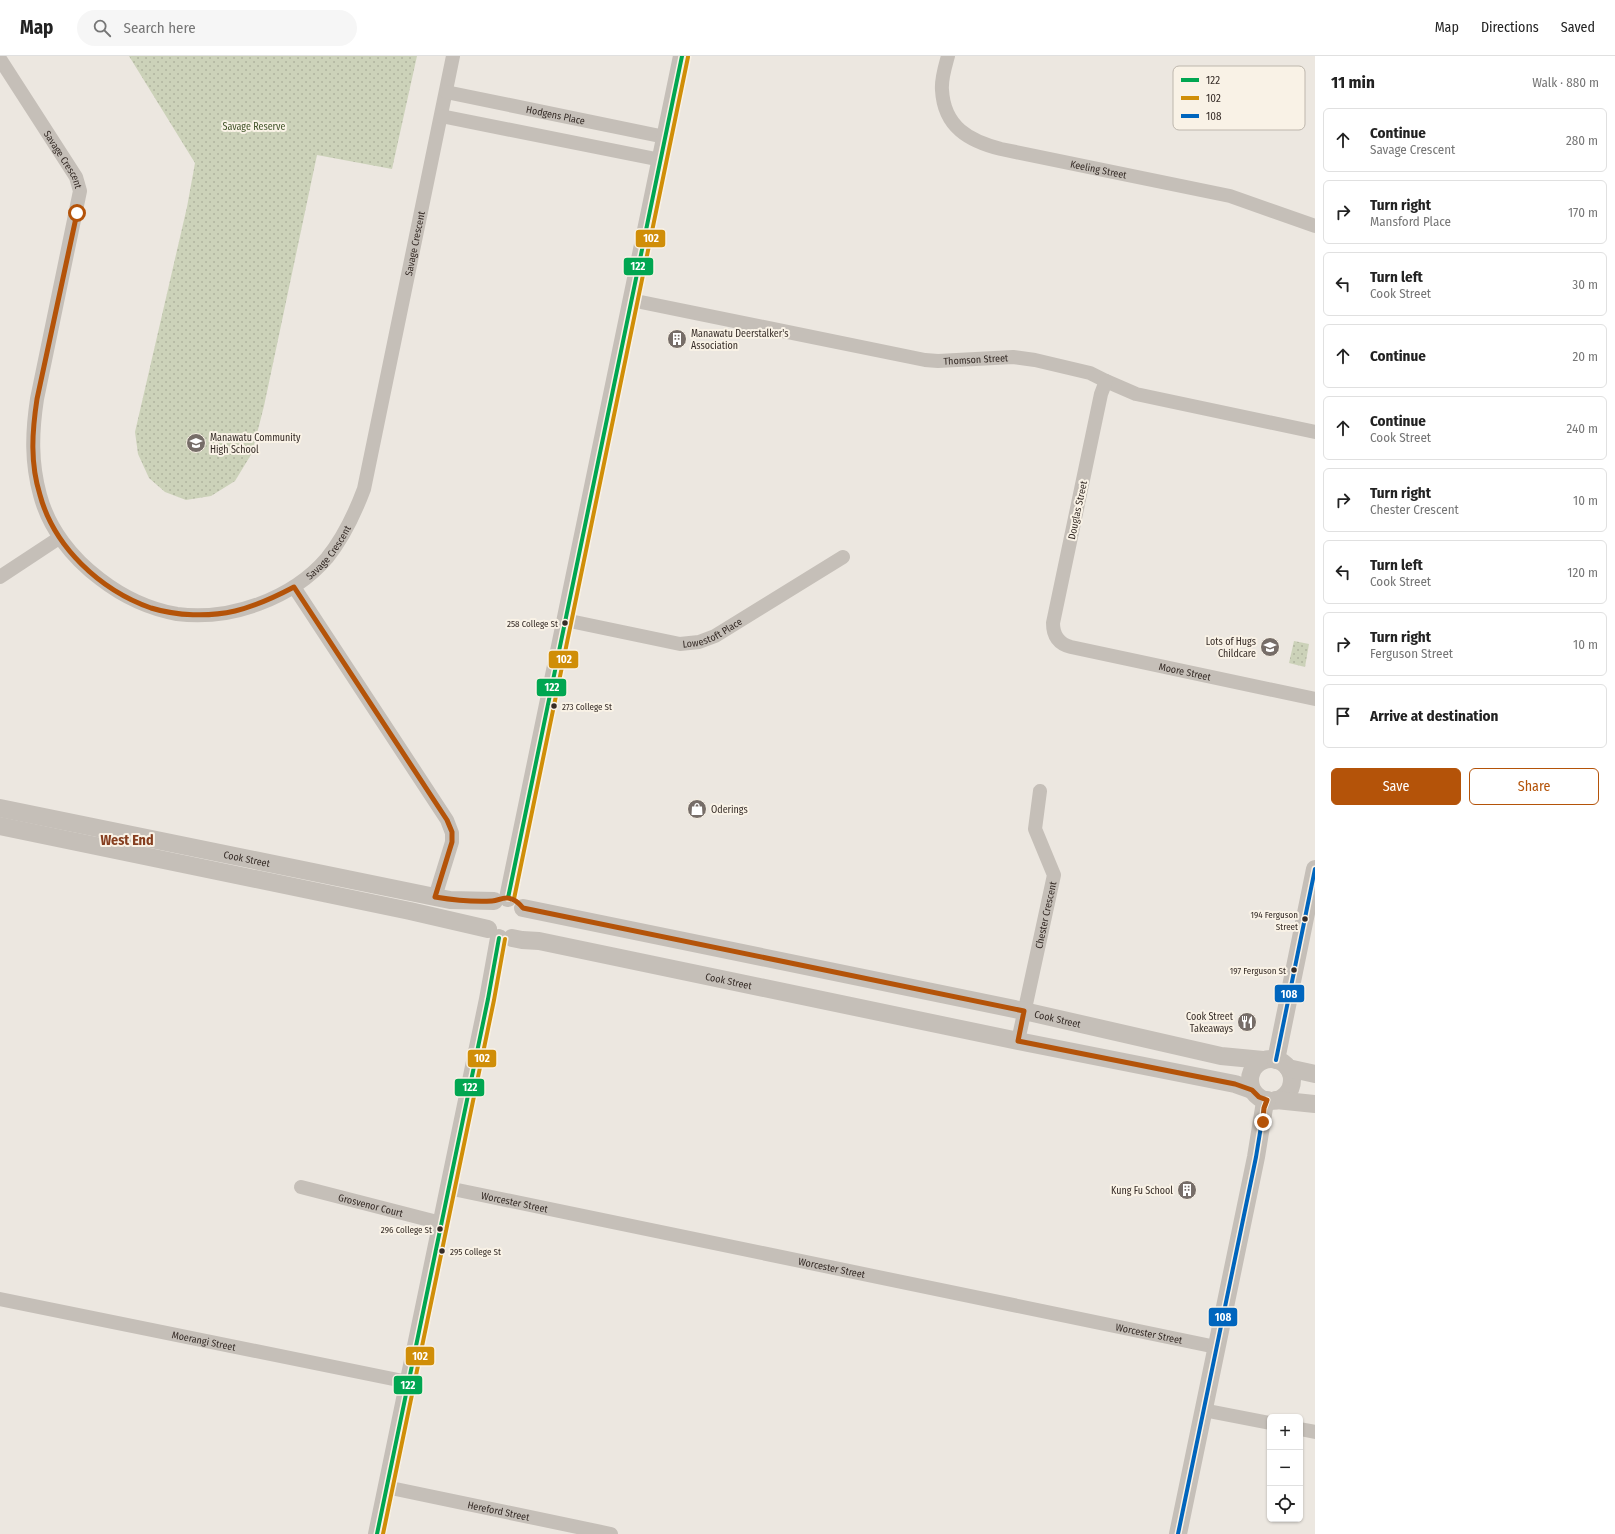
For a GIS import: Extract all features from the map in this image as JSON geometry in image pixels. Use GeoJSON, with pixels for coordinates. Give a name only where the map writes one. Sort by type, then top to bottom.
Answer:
{"type":"FeatureCollection","features":[{"type":"Feature","properties":{"kind":"street","name":"Savage Crescent"},"geometry":{"type":"LineString","coordinates":[[0,59],[76,177],[80,191],[32,426],[32,451],[40,496],[59,538],[90,572],[108,586],[151,608],[177,614],[214,614],[235,611],[256,604],[294,587],[326,558],[338,543],[356,509],[364,489],[453,56]]}},
{"type":"Feature","properties":{"kind":"street"},"geometry":{"type":"LineString","coordinates":[[499,935],[485,923],[486,911],[501,900],[565,620],[682,56]]}},
{"type":"Feature","properties":{"kind":"street","name":"Keeling Street"},"geometry":{"type":"LineString","coordinates":[[948,56],[942,89],[948,113],[960,131],[977,142],[1001,149],[1230,196],[1315,226]]}},
{"type":"Feature","properties":{"kind":"street","name":"Hodgens Place"},"geometry":{"type":"LineString","coordinates":[[446,92],[665,137]]}},
{"type":"Feature","properties":{"kind":"street"},"geometry":{"type":"LineString","coordinates":[[441,116],[660,160]]}},
{"type":"Feature","properties":{"kind":"street","name":"Thomson Street"},"geometry":{"type":"LineString","coordinates":[[631,300],[925,360],[938,361],[1013,357],[1077,369],[1090,373],[1136,394],[1315,432]]}},
{"type":"Feature","properties":{"kind":"street","name":"Douglas Street"},"geometry":{"type":"LineString","coordinates":[[1057,638],[1053,629],[1053,623],[1101,394],[1106,381]]}},
{"type":"Feature","properties":{"kind":"street"},"geometry":{"type":"LineString","coordinates":[[0,577],[59,538]]}},
{"type":"Feature","properties":{"kind":"street","name":"Lowestoft Place"},"geometry":{"type":"LineString","coordinates":[[565,620],[680,644],[699,642],[715,636],[843,558]]}},
{"type":"Feature","properties":{"kind":"street"},"geometry":{"type":"LineString","coordinates":[[294,587],[447,820],[452,832],[452,842],[435,897]]}},
{"type":"Feature","properties":{"kind":"street","name":"Moore Street"},"geometry":{"type":"LineString","coordinates":[[1057,638],[1062,644],[1071,647],[1315,699]]}},
{"type":"Feature","properties":{"kind":"street","name":"Chester Crescent"},"geometry":{"type":"LineString","coordinates":[[1018,1041],[1054,875],[1035,829],[1040,791]]}},
{"type":"Feature","properties":{"kind":"street","name":"Cook Street"},"geometry":{"type":"LineString","coordinates":[[0,808],[119,841],[410,911],[499,935],[522,940],[539,941],[1018,1041],[1235,1084],[1252,1090]]}},
{"type":"Feature","properties":{"kind":"street","name":"Cook Street"},"geometry":{"type":"LineString","coordinates":[[0,826],[119,841],[450,900],[501,900]]}},
{"type":"Feature","properties":{"kind":"street"},"geometry":{"type":"LineString","coordinates":[[1276,1063],[1315,869]]}},
{"type":"Feature","properties":{"kind":"street"},"geometry":{"type":"LineString","coordinates":[[410,911],[415,893]]}},
{"type":"Feature","properties":{"kind":"street"},"geometry":{"type":"LineString","coordinates":[[499,935],[521,931],[524,926],[525,914],[523,908],[517,902],[501,900]]}},
{"type":"Feature","properties":{"kind":"street","name":"Cook Street"},"geometry":{"type":"LineString","coordinates":[[523,908],[1024,1011],[1221,1056],[1276,1063],[1315,1074]]}},
{"type":"Feature","properties":{"kind":"street"},"geometry":{"type":"LineString","coordinates":[[377,1534],[488,999],[499,935]]}},
{"type":"Feature","properties":{"kind":"street"},"geometry":{"type":"LineString","coordinates":[[1178,1534],[1263,1122],[1264,1108],[1272,1100],[1288,1093],[1291,1088],[1291,1075],[1276,1063],[1254,1067],[1250,1073],[1252,1090],[1259,1097],[1272,1100],[1315,1104]]}},
{"type":"Feature","properties":{"kind":"street","name":"Grosvenor Court"},"geometry":{"type":"LineString","coordinates":[[301,1186],[441,1223]]}},
{"type":"Feature","properties":{"kind":"street","name":"Worcester Street"},"geometry":{"type":"LineString","coordinates":[[448,1188],[1216,1347]]}},
{"type":"Feature","properties":{"kind":"street","name":"Moerangi Street"},"geometry":{"type":"LineString","coordinates":[[0,1299],[408,1382]]}},
{"type":"Feature","properties":{"kind":"street"},"geometry":{"type":"LineString","coordinates":[[1203,1410],[1267,1422]]}},
{"type":"Feature","properties":{"kind":"street"},"geometry":{"type":"LineString","coordinates":[[1303,1430],[1315,1432]]}},
{"type":"Feature","properties":{"kind":"street","name":"Hereford Street"},"geometry":{"type":"LineString","coordinates":[[386,1487],[611,1534]]}},
{"type":"Feature","properties":{"kind":"green space","name":"Savage Reserve"},"geometry":{"type":"Polygon","coordinates":[[[129,56],[417,56],[392,169],[317,155],[264,406],[252,453],[235,481],[211,496],[186,500],[165,492],[149,478],[138,454],[135,432],[187,207],[195,163],[129,56]]]}},
{"type":"Feature","properties":{"kind":"green space"},"geometry":{"type":"Polygon","coordinates":[[[1294,641],[1309,644],[1305,667],[1289,663],[1294,641]]]}},
{"type":"Feature","properties":{"kind":"transit line","name":"122"},"geometry":{"type":"LineString","coordinates":[[508,898],[682,56]]}},
{"type":"Feature","properties":{"kind":"transit line","name":"102"},"geometry":{"type":"LineString","coordinates":[[514,899],[688,57]]}},
{"type":"Feature","properties":{"kind":"transit line","name":"108"},"geometry":{"type":"LineString","coordinates":[[1276,1060],[1315,869]]}},
{"type":"Feature","properties":{"kind":"transit line","name":"122"},"geometry":{"type":"LineString","coordinates":[[377,1534],[488,999],[499,938]]}},
{"type":"Feature","properties":{"kind":"transit line","name":"102"},"geometry":{"type":"LineString","coordinates":[[383,1534],[494,1000],[505,939]]}},
{"type":"Feature","properties":{"kind":"transit line","name":"108"},"geometry":{"type":"LineString","coordinates":[[1178,1534],[1256,1157],[1264,1108],[1267,1100]]}},
{"type":"Feature","properties":{"kind":"place","name":"Manawatu Deerstalker's Association"},"geometry":{"type":"Point","coordinates":[677,339]}},
{"type":"Feature","properties":{"kind":"place","name":"Manawatu Community High School"},"geometry":{"type":"Point","coordinates":[196,443]}},
{"type":"Feature","properties":{"kind":"place","name":"258 College St"},"geometry":{"type":"Point","coordinates":[565,623]}},
{"type":"Feature","properties":{"kind":"place","name":"Lots of Hugs Childcare"},"geometry":{"type":"Point","coordinates":[1270,647]}},
{"type":"Feature","properties":{"kind":"place","name":"273 College St"},"geometry":{"type":"Point","coordinates":[554,706]}},
{"type":"Feature","properties":{"kind":"place","name":"Oderings"},"geometry":{"type":"Point","coordinates":[697,809]}},
{"type":"Feature","properties":{"kind":"place","name":"194 Ferguson Street"},"geometry":{"type":"Point","coordinates":[1305,919]}},
{"type":"Feature","properties":{"kind":"place","name":"197 Ferguson St"},"geometry":{"type":"Point","coordinates":[1294,970]}},
{"type":"Feature","properties":{"kind":"place","name":"Cook Street Takeaways"},"geometry":{"type":"Point","coordinates":[1247,1022]}},
{"type":"Feature","properties":{"kind":"place","name":"Kung Fu School"},"geometry":{"type":"Point","coordinates":[1187,1190]}},
{"type":"Feature","properties":{"kind":"place","name":"296 College St"},"geometry":{"type":"Point","coordinates":[440,1229]}},
{"type":"Feature","properties":{"kind":"place","name":"295 College St"},"geometry":{"type":"Point","coordinates":[442,1251]}},
{"type":"Feature","properties":{"kind":"district","name":"West End"},"geometry":{"type":"Point","coordinates":[127,840]}},
{"type":"Feature","properties":{"kind":"route"},"geometry":{"type":"LineString","coordinates":[[77,213],[32,426],[32,451],[40,496],[59,538],[90,572],[108,586],[151,608],[177,614],[214,614],[235,611],[276,596],[294,587],[447,820],[452,832],[452,842],[435,897],[450,900],[494,901],[508,898],[513,899],[523,908],[1024,1011],[1018,1041],[1235,1084],[1252,1090],[1256,1095],[1267,1100],[1264,1108],[1263,1122]]}}]}
